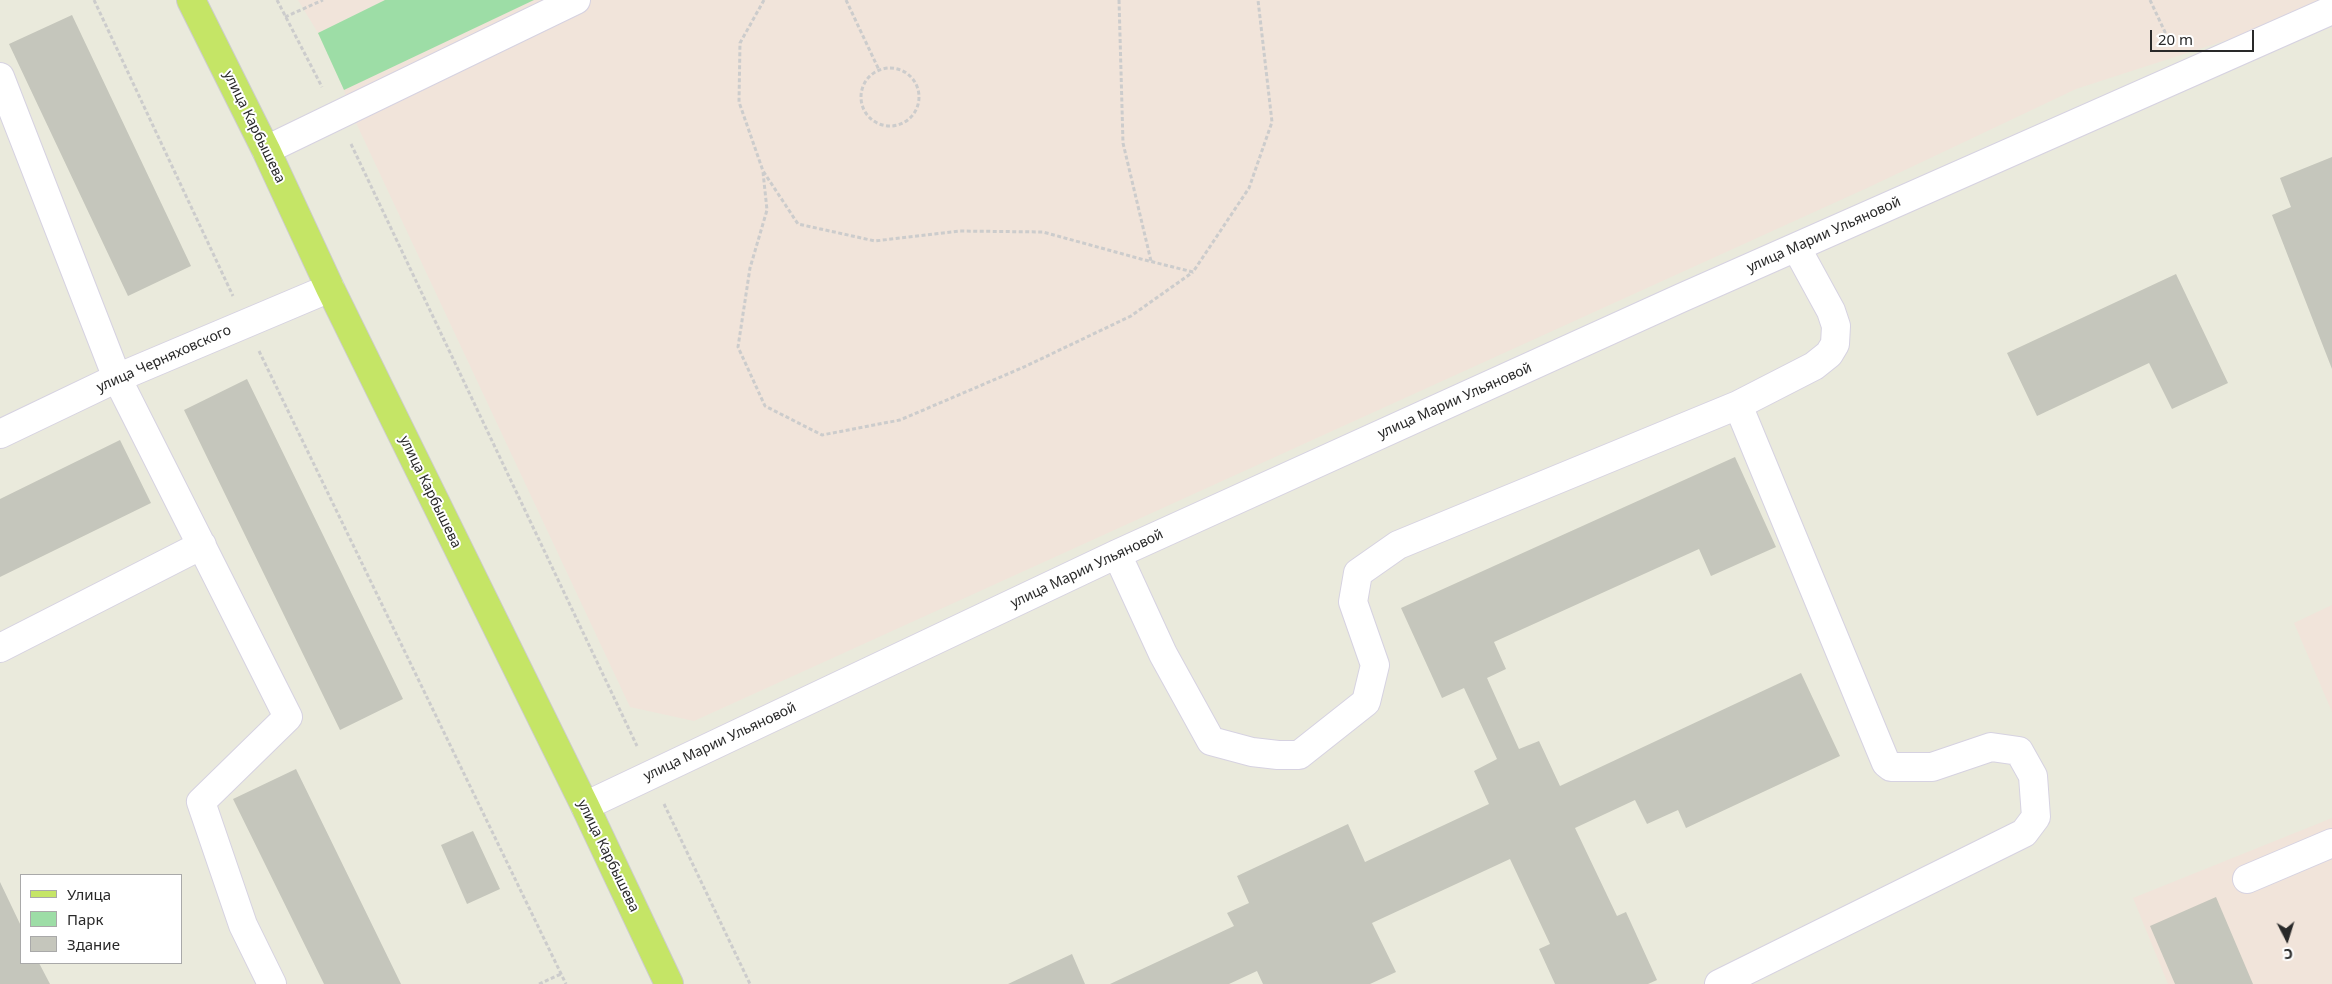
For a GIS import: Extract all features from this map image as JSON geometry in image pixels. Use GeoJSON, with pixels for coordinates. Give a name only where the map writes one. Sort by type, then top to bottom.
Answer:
{"type":"FeatureCollection","features":[{"type":"Feature","properties":{"kind":"main road","name":"улица Карбышева"},"geometry":{"type":"LineString","coordinates":[[191,0],[266,150],[330,288],[585,806],[669,984]]}},
{"type":"Feature","properties":{"kind":"street"},"geometry":{"type":"LineString","coordinates":[[266,150],[576,0]]}},
{"type":"Feature","properties":{"kind":"street","name":"улица Марии Ульяновой"},"geometry":{"type":"LineString","coordinates":[[585,806],[1117,554],[1796,247],[2332,10]]}},
{"type":"Feature","properties":{"kind":"street"},"geometry":{"type":"LineString","coordinates":[[0,77],[117,378],[288,717],[201,802],[243,925],[272,984]]}},
{"type":"Feature","properties":{"kind":"street"},"geometry":{"type":"LineString","coordinates":[[1117,554],[1163,654],[1211,740],[1252,752],[1278,756],[1298,755],[1366,702],[1375,665],[1353,602],[1358,573],[1398,545],[1738,405],[1814,366],[1830,354],[1834,344],[1836,326],[1831,311],[1796,247]]}},
{"type":"Feature","properties":{"kind":"street","name":"улица Черняховского"},"geometry":{"type":"LineString","coordinates":[[0,434],[117,378],[330,288]]}},
{"type":"Feature","properties":{"kind":"street"},"geometry":{"type":"LineString","coordinates":[[1719,984],[2024,833],[2036,817],[2033,776],[2019,751],[1991,747],[1932,767],[1892,767],[1886,763],[1738,405]]}},
{"type":"Feature","properties":{"kind":"street"},"geometry":{"type":"LineString","coordinates":[[0,648],[202,545]]}},
{"type":"Feature","properties":{"kind":"street"},"geometry":{"type":"LineString","coordinates":[[2247,878],[2332,843]]}},
{"type":"Feature","properties":{"kind":"path"},"geometry":{"type":"LineString","coordinates":[[94,0],[246,323],[566,984]]}},
{"type":"Feature","properties":{"kind":"path"},"geometry":{"type":"LineString","coordinates":[[277,0],[338,116],[750,984]]}},
{"type":"Feature","properties":{"kind":"path"},"geometry":{"type":"LineString","coordinates":[[285,17],[323,0]]}},
{"type":"Feature","properties":{"kind":"path"},"geometry":{"type":"LineString","coordinates":[[764,0],[740,43],[739,102],[764,171],[798,224],[875,241],[960,231],[1043,232],[1193,272]]}},
{"type":"Feature","properties":{"kind":"path"},"geometry":{"type":"LineString","coordinates":[[846,0],[880,70]]}},
{"type":"Feature","properties":{"kind":"path"},"geometry":{"type":"LineString","coordinates":[[1119,0],[1123,143],[1152,261]]}},
{"type":"Feature","properties":{"kind":"path"},"geometry":{"type":"LineString","coordinates":[[764,171],[767,210],[750,268],[738,347],[765,406],[822,435],[900,420],[1015,370],[1131,316],[1193,272],[1249,188],[1272,122],[1258,0]]}},
{"type":"Feature","properties":{"kind":"path"},"geometry":{"type":"LineString","coordinates":[[2150,0],[2185,76]]}},
{"type":"Feature","properties":{"kind":"path"},"geometry":{"type":"LineString","coordinates":[[887,68],[902,70],[914,80],[920,95],[917,110],[907,122],[892,127],[877,124],[866,114],[860,100],[863,85],[873,73],[880,70],[887,68]]}},
{"type":"Feature","properties":{"kind":"path"},"geometry":{"type":"LineString","coordinates":[[539,984],[561,974]]}},
{"type":"Feature","properties":{"kind":"shaded area"},"geometry":{"type":"Polygon","coordinates":[[[298,0],[2332,0],[2332,6],[2076,89],[1867,188],[694,721],[630,707],[350,110],[344,90],[318,33],[298,0]]]}},
{"type":"Feature","properties":{"kind":"shaded area"},"geometry":{"type":"Polygon","coordinates":[[[2332,605],[2332,712],[2294,623],[2332,605]]]}},
{"type":"Feature","properties":{"kind":"shaded area"},"geometry":{"type":"Polygon","coordinates":[[[2332,818],[2332,984],[2168,984],[2133,898],[2332,818]]]}},
{"type":"Feature","properties":{"kind":"green space"},"geometry":{"type":"Polygon","coordinates":[[[385,0],[534,0],[344,90],[318,33],[385,0]]]}},
{"type":"Feature","properties":{"kind":"building"},"geometry":{"type":"Polygon","coordinates":[[[72,15],[191,266],[128,296],[9,44],[72,15]]]}},
{"type":"Feature","properties":{"kind":"building"},"geometry":{"type":"Polygon","coordinates":[[[2332,157],[2332,369],[2272,215],[2291,207],[2280,178],[2332,157]]]}},
{"type":"Feature","properties":{"kind":"building"},"geometry":{"type":"Polygon","coordinates":[[[2176,274],[2228,383],[2172,409],[2149,363],[2037,416],[2007,353],[2176,274]]]}},
{"type":"Feature","properties":{"kind":"building"},"geometry":{"type":"Polygon","coordinates":[[[247,379],[403,699],[340,730],[184,410],[247,379]]]}},
{"type":"Feature","properties":{"kind":"building"},"geometry":{"type":"Polygon","coordinates":[[[120,440],[151,503],[0,577],[0,499],[120,440]]]}},
{"type":"Feature","properties":{"kind":"building"},"geometry":{"type":"Polygon","coordinates":[[[1735,457],[1776,547],[1711,576],[1699,549],[1494,642],[1506,669],[1487,678],[1519,749],[1539,741],[1560,786],[1801,673],[1840,756],[1686,828],[1678,810],[1647,824],[1635,800],[1575,828],[1617,916],[1626,912],[1657,980],[1648,984],[1555,984],[1539,949],[1550,944],[1510,859],[1372,923],[1396,972],[1370,984],[1263,984],[1257,971],[1229,984],[1110,984],[1234,926],[1227,913],[1249,903],[1237,876],[1348,824],[1365,862],[1489,804],[1474,771],[1497,759],[1464,688],[1442,698],[1401,608],[1735,457]]]}},
{"type":"Feature","properties":{"kind":"building"},"geometry":{"type":"Polygon","coordinates":[[[296,769],[401,984],[324,984],[233,799],[296,769]]]}},
{"type":"Feature","properties":{"kind":"building"},"geometry":{"type":"Polygon","coordinates":[[[473,831],[500,889],[467,904],[441,845],[473,831]]]}},
{"type":"Feature","properties":{"kind":"building"},"geometry":{"type":"Polygon","coordinates":[[[0,882],[20,924],[20,964],[40,964],[50,984],[0,984],[0,882]]]}},
{"type":"Feature","properties":{"kind":"building"},"geometry":{"type":"Polygon","coordinates":[[[2216,897],[2253,984],[2175,984],[2150,926],[2216,897]]]}},
{"type":"Feature","properties":{"kind":"building"},"geometry":{"type":"Polygon","coordinates":[[[1072,954],[1085,984],[1008,984],[1072,954]]]}}]}
